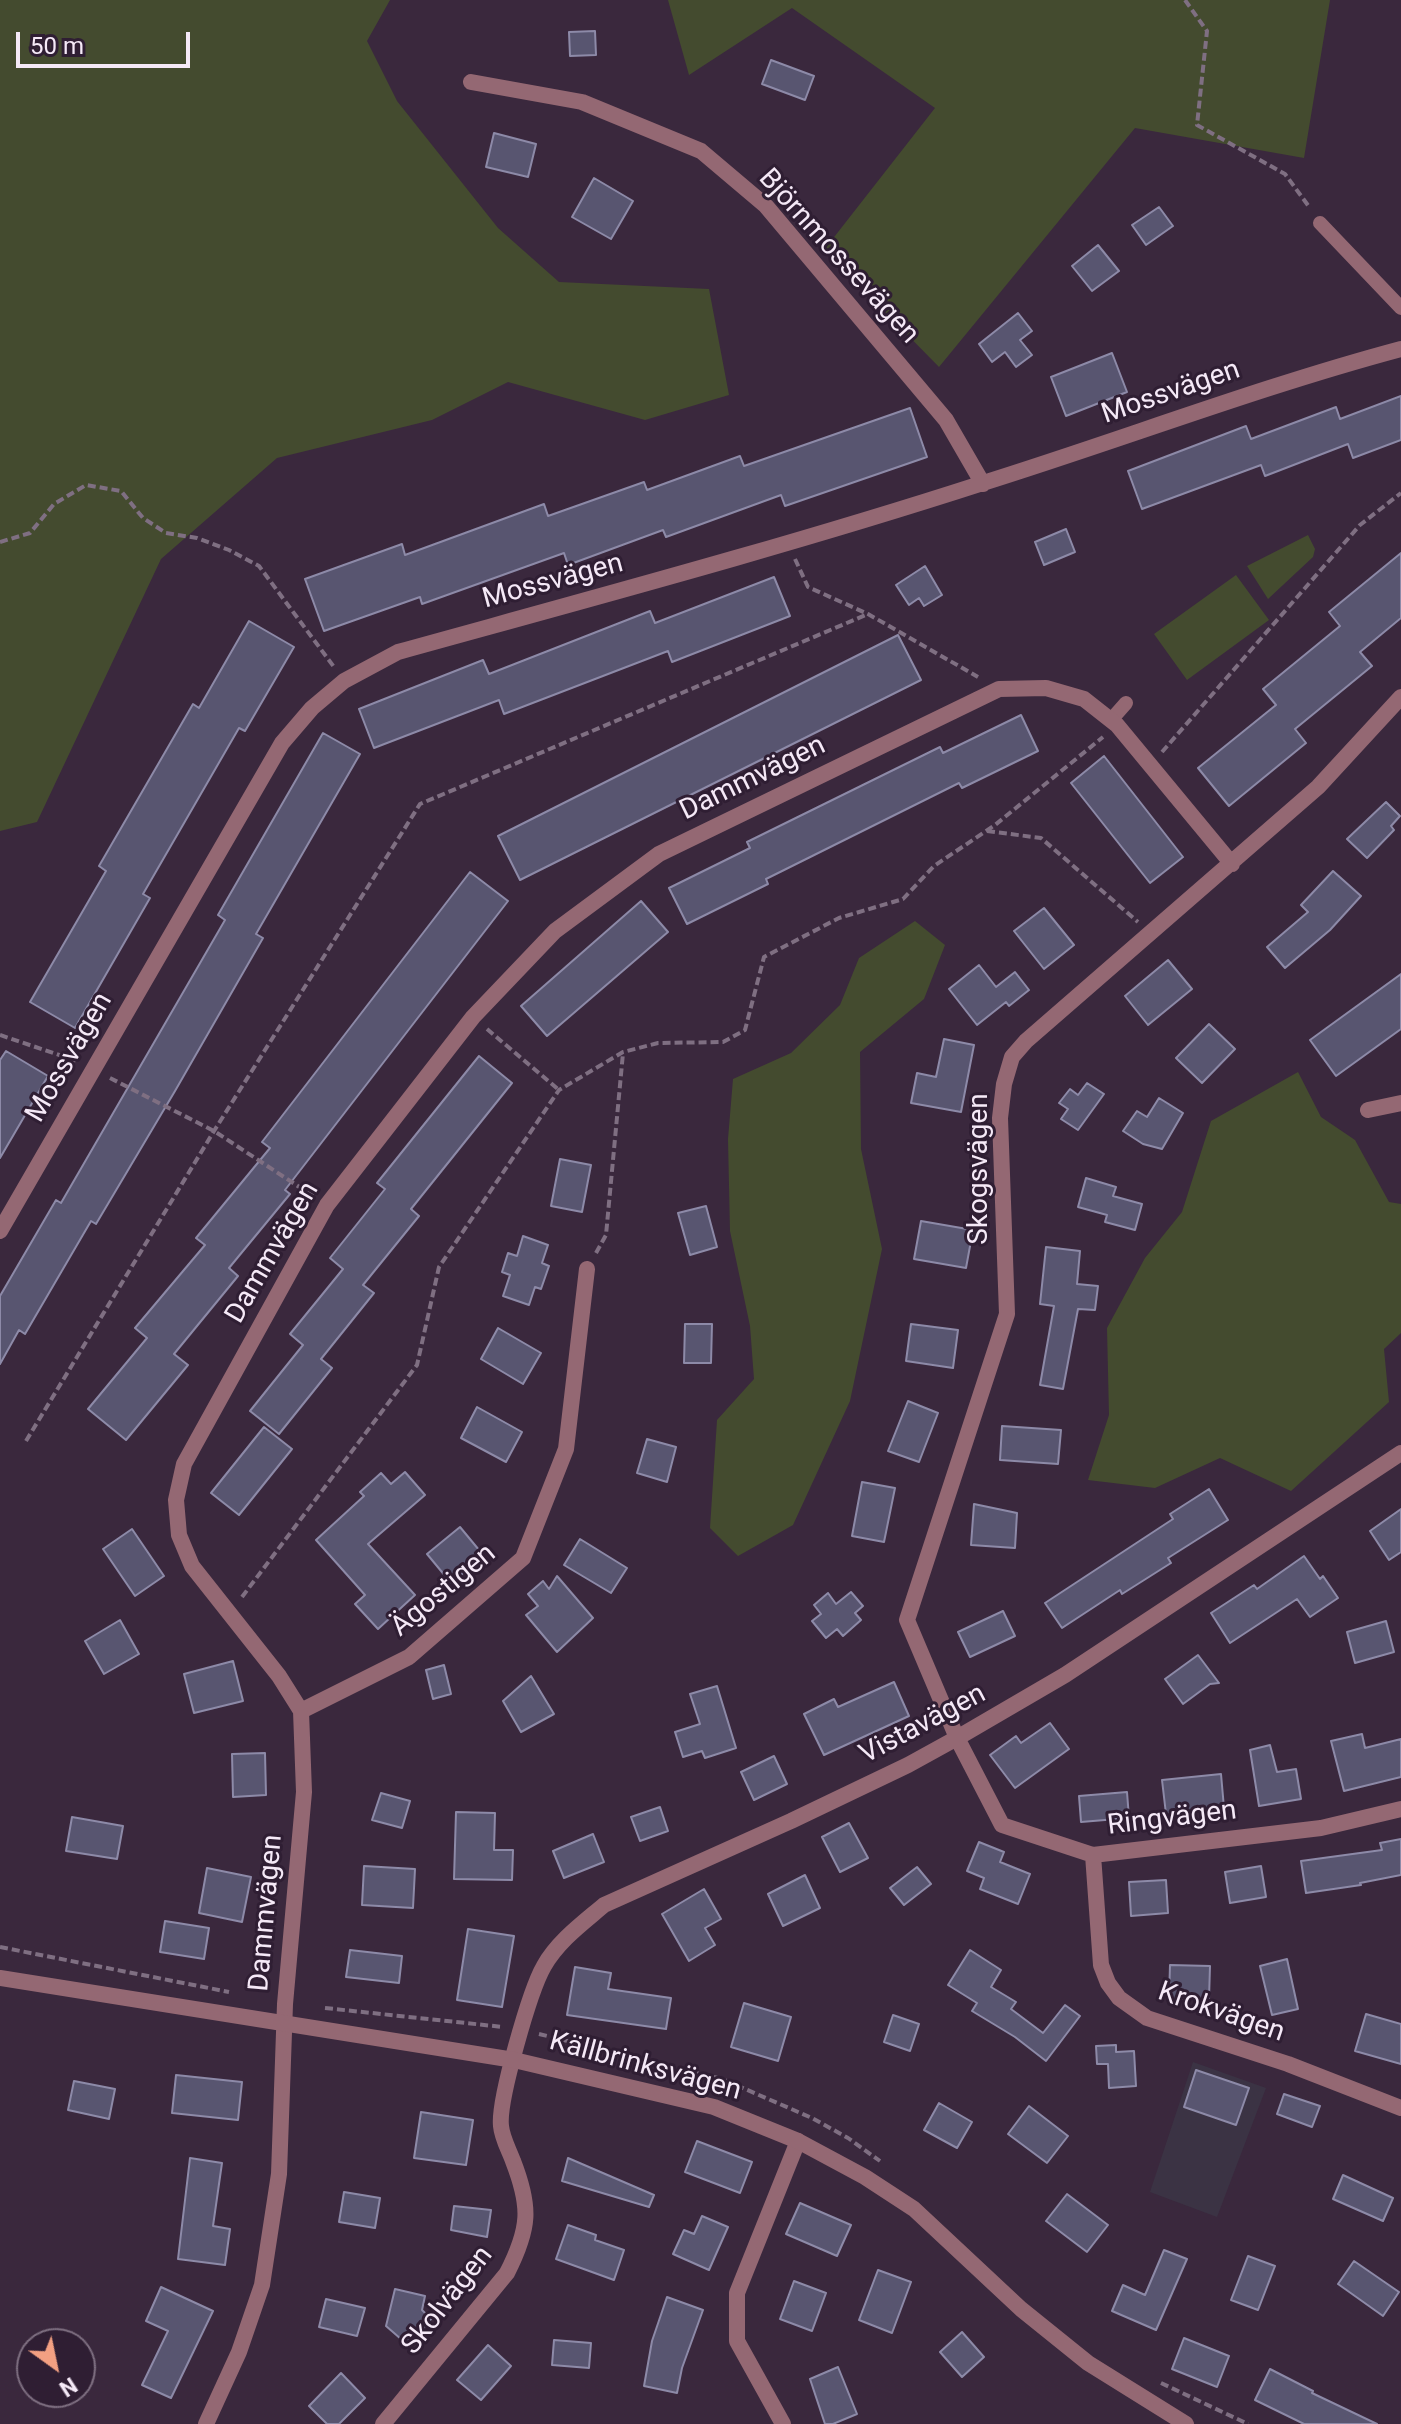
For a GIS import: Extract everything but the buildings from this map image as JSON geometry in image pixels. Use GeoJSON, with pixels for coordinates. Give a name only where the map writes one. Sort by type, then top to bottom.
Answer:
{"type":"FeatureCollection","features":[{"type":"Feature","properties":{"kind":"street","name":"Björnmossevägen"},"geometry":{"type":"LineString","coordinates":[[471,82],[582,102],[701,151],[766,206],[946,420],[983,484]]}},
{"type":"Feature","properties":{"kind":"street","name":"Mossvägen"},"geometry":{"type":"LineString","coordinates":[[0,1231],[282,743],[312,708],[344,681],[398,652],[787,544],[983,484],[1308,374],[1401,349]]}},
{"type":"Feature","properties":{"kind":"street","name":"Dammvägen"},"geometry":{"type":"LineString","coordinates":[[206,2424],[239,2352],[262,2285],[279,2174],[285,2004],[304,1792],[301,1711],[279,1676],[192,1566],[179,1535],[176,1500],[184,1464],[327,1205],[473,1017],[555,931],[659,854],[999,689],[1046,688],[1084,699],[1114,722],[1232,864]]}},
{"type":"Feature","properties":{"kind":"street","name":"Skogsvägen"},"geometry":{"type":"LineString","coordinates":[[957,1738],[907,1620],[1007,1314],[1000,1118],[1004,1084],[1012,1057],[1026,1041],[1318,787],[1401,697]]}},
{"type":"Feature","properties":{"kind":"street"},"geometry":{"type":"LineString","coordinates":[[1368,1110],[1401,1103]]}},
{"type":"Feature","properties":{"kind":"street","name":"Ägostigen"},"geometry":{"type":"LineString","coordinates":[[301,1711],[409,1657],[523,1558],[566,1449],[587,1269]]}},
{"type":"Feature","properties":{"kind":"street","name":"Vistavägen"},"geometry":{"type":"LineString","coordinates":[[514,2060],[521,2029],[543,1967],[569,1934],[604,1905],[791,1821],[957,1738],[1065,1675],[1401,1453]]}},
{"type":"Feature","properties":{"kind":"street","name":"Ringvägen"},"geometry":{"type":"LineString","coordinates":[[957,1738],[1002,1825],[1093,1855],[1321,1828],[1401,1809]]}},
{"type":"Feature","properties":{"kind":"street","name":"Krokvägen"},"geometry":{"type":"LineString","coordinates":[[1093,1855],[1101,1965],[1108,1983],[1119,1998],[1147,2018],[1288,2064],[1401,2108]]}},
{"type":"Feature","properties":{"kind":"street","name":"Källbrinksvägen"},"geometry":{"type":"LineString","coordinates":[[0,1978],[514,2060],[714,2107],[798,2141],[865,2177],[914,2209],[1032,2318],[1088,2363],[1186,2424]]}},
{"type":"Feature","properties":{"kind":"street","name":"Skolvägen"},"geometry":{"type":"LineString","coordinates":[[383,2424],[507,2273],[519,2249],[526,2223],[526,2194],[501,2128],[502,2098],[514,2060]]}},
{"type":"Feature","properties":{"kind":"street"},"geometry":{"type":"LineString","coordinates":[[783,2424],[737,2341],[737,2293],[798,2141]]}},
{"type":"Feature","properties":{"kind":"lane"},"geometry":{"type":"LineString","coordinates":[[1320,223],[1401,308]]}},
{"type":"Feature","properties":{"kind":"lane"},"geometry":{"type":"LineString","coordinates":[[1114,722],[1126,703]]}},
{"type":"Feature","properties":{"kind":"path"},"geometry":{"type":"LineString","coordinates":[[1185,0],[1207,31],[1197,125],[1285,174],[1320,223]]}},
{"type":"Feature","properties":{"kind":"path"},"geometry":{"type":"LineString","coordinates":[[0,542],[30,533],[54,504],[86,485],[121,491],[143,518],[166,533],[197,538],[259,566],[334,668]]}},
{"type":"Feature","properties":{"kind":"path"},"geometry":{"type":"LineString","coordinates":[[1151,765],[1360,525],[1401,493]]}},
{"type":"Feature","properties":{"kind":"path"},"geometry":{"type":"LineString","coordinates":[[794,557],[808,587],[868,614],[999,689]]}},
{"type":"Feature","properties":{"kind":"path"},"geometry":{"type":"LineString","coordinates":[[26,1441],[214,1131],[420,804],[868,614]]}},
{"type":"Feature","properties":{"kind":"path"},"geometry":{"type":"LineString","coordinates":[[229,1613],[417,1365],[439,1267],[559,1090],[623,1052],[658,1043],[723,1042],[745,1030],[764,957],[839,918],[903,899],[934,866],[987,831],[1114,722]]}},
{"type":"Feature","properties":{"kind":"path"},"geometry":{"type":"LineString","coordinates":[[987,831],[1041,838],[1100,892],[1152,933]]}},
{"type":"Feature","properties":{"kind":"path"},"geometry":{"type":"LineString","coordinates":[[473,1017],[559,1090]]}},
{"type":"Feature","properties":{"kind":"path"},"geometry":{"type":"LineString","coordinates":[[0,1035],[77,1061],[214,1131],[300,1187]]}},
{"type":"Feature","properties":{"kind":"path"},"geometry":{"type":"LineString","coordinates":[[587,1269],[606,1235],[623,1052]]}},
{"type":"Feature","properties":{"kind":"path"},"geometry":{"type":"LineString","coordinates":[[0,1947],[242,1995]]}},
{"type":"Feature","properties":{"kind":"path"},"geometry":{"type":"LineString","coordinates":[[285,2004],[521,2029],[722,2079],[812,2118],[883,2163]]}},
{"type":"Feature","properties":{"kind":"path"},"geometry":{"type":"LineString","coordinates":[[1152,2379],[1248,2424]]}},
{"type":"Feature","properties":{"kind":"shaded area"},"geometry":{"type":"Polygon","coordinates":[[[1193,2062],[1266,2088],[1217,2217],[1150,2192],[1193,2062]]]}},
{"type":"Feature","properties":{"kind":"green space"},"geometry":{"type":"Polygon","coordinates":[[[0,0],[390,0],[367,41],[397,101],[498,228],[559,282],[709,289],[729,395],[645,420],[508,382],[432,420],[277,458],[161,559],[37,822],[0,831],[0,0]]]}},
{"type":"Feature","properties":{"kind":"green space"},"geometry":{"type":"Polygon","coordinates":[[[668,0],[1330,0],[1304,158],[1135,128],[939,367],[824,250],[935,108],[792,8],[689,75],[668,0]]]}},
{"type":"Feature","properties":{"kind":"green space"},"geometry":{"type":"Polygon","coordinates":[[[1308,535],[1315,549],[1313,557],[1268,599],[1247,566],[1308,535]]]}},
{"type":"Feature","properties":{"kind":"green space"},"geometry":{"type":"Polygon","coordinates":[[[1236,575],[1269,620],[1187,680],[1154,634],[1236,575]]]}},
{"type":"Feature","properties":{"kind":"green space"},"geometry":{"type":"Polygon","coordinates":[[[915,921],[945,945],[924,999],[860,1052],[861,1149],[882,1249],[850,1401],[793,1525],[738,1556],[710,1528],[717,1420],[754,1379],[750,1326],[730,1231],[728,1139],[733,1079],[791,1053],[840,1005],[859,958],[915,921]]]}},
{"type":"Feature","properties":{"kind":"green space"},"geometry":{"type":"Polygon","coordinates":[[[1298,1072],[1321,1117],[1355,1140],[1389,1202],[1401,1204],[1401,1333],[1384,1349],[1389,1402],[1291,1491],[1220,1458],[1155,1488],[1088,1480],[1109,1415],[1107,1328],[1145,1258],[1182,1212],[1211,1121],[1298,1072]]]}}]}
